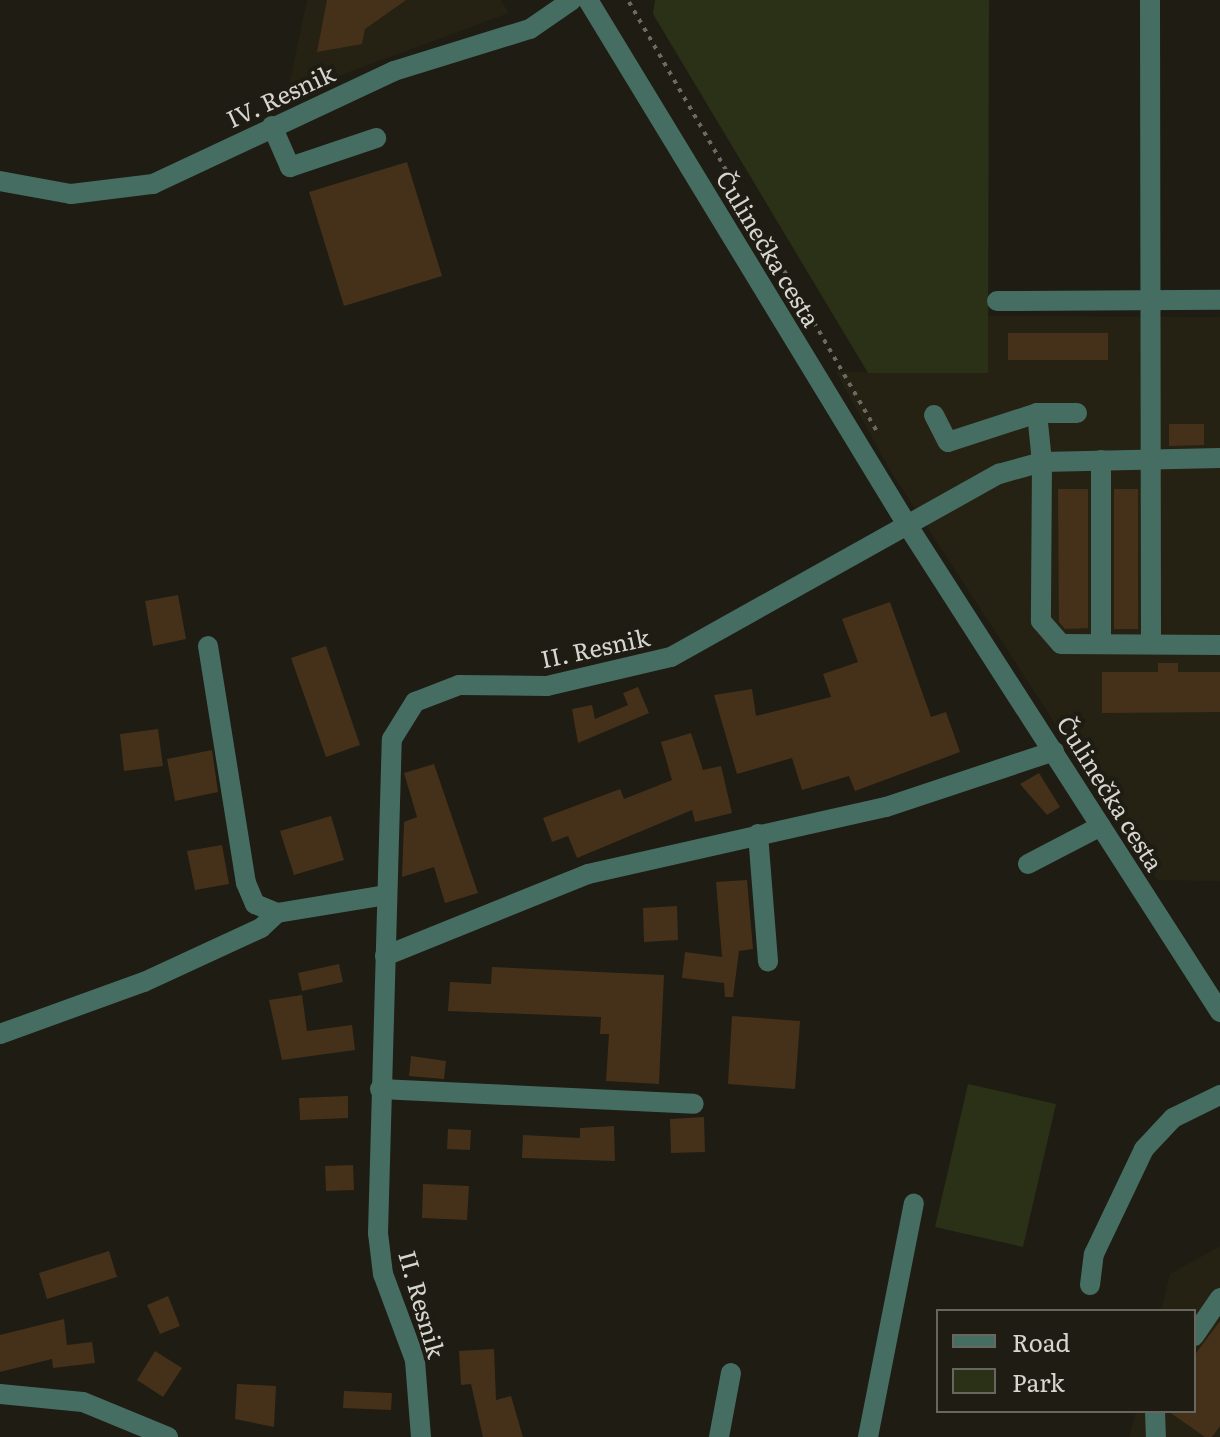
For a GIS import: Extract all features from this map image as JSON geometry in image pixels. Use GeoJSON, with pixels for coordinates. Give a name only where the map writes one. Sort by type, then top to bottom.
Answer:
{"type":"FeatureCollection","features":[{"type":"Feature","properties":{"kind":"street","name":"IV. Resnik"},"geometry":{"type":"LineString","coordinates":[[0,181],[71,194],[153,184],[394,71],[530,29],[572,0]]}},
{"type":"Feature","properties":{"kind":"street","name":"Čulinečka cesta"},"geometry":{"type":"LineString","coordinates":[[588,0],[906,523],[1220,1012]]}},
{"type":"Feature","properties":{"kind":"street"},"geometry":{"type":"LineString","coordinates":[[1150,0],[1153,300],[1149,458],[1151,644]]}},
{"type":"Feature","properties":{"kind":"street"},"geometry":{"type":"LineString","coordinates":[[272,126],[290,167],[376,138]]}},
{"type":"Feature","properties":{"kind":"street"},"geometry":{"type":"LineString","coordinates":[[997,301],[1220,300]]}},
{"type":"Feature","properties":{"kind":"street"},"geometry":{"type":"LineString","coordinates":[[934,415],[948,442],[1037,413],[1077,413]]}},
{"type":"Feature","properties":{"kind":"street"},"geometry":{"type":"LineString","coordinates":[[1037,413],[1042,462],[1041,621],[1061,644],[1220,645]]}},
{"type":"Feature","properties":{"kind":"street"},"geometry":{"type":"LineString","coordinates":[[906,523],[999,474],[1042,462],[1220,458]]}},
{"type":"Feature","properties":{"kind":"street"},"geometry":{"type":"LineString","coordinates":[[1101,460],[1101,644]]}},
{"type":"Feature","properties":{"kind":"street","name":"II. Resnik"},"geometry":{"type":"LineString","coordinates":[[421,1437],[415,1360],[383,1274],[380,1089],[392,739],[415,702],[459,685],[547,686],[671,657],[707,642],[906,523]]}},
{"type":"Feature","properties":{"kind":"street"},"geometry":{"type":"LineString","coordinates":[[208,646],[246,883],[255,904],[277,913],[386,895]]}},
{"type":"Feature","properties":{"kind":"street"},"geometry":{"type":"LineString","coordinates":[[385,956],[588,874],[886,807],[1054,751]]}},
{"type":"Feature","properties":{"kind":"street"},"geometry":{"type":"LineString","coordinates":[[1028,864],[1101,826]]}},
{"type":"Feature","properties":{"kind":"street"},"geometry":{"type":"LineString","coordinates":[[758,834],[768,962]]}},
{"type":"Feature","properties":{"kind":"street"},"geometry":{"type":"LineString","coordinates":[[0,1034],[144,982],[261,928],[277,913]]}},
{"type":"Feature","properties":{"kind":"street"},"geometry":{"type":"LineString","coordinates":[[380,1089],[694,1104]]}},
{"type":"Feature","properties":{"kind":"street"},"geometry":{"type":"LineString","coordinates":[[1090,1285],[1094,1254],[1144,1149],[1173,1118],[1220,1095]]}},
{"type":"Feature","properties":{"kind":"street"},"geometry":{"type":"LineString","coordinates":[[868,1437],[914,1203]]}},
{"type":"Feature","properties":{"kind":"street"},"geometry":{"type":"LineString","coordinates":[[1196,1333],[1220,1298]]}},
{"type":"Feature","properties":{"kind":"street"},"geometry":{"type":"LineString","coordinates":[[719,1437],[731,1373]]}},
{"type":"Feature","properties":{"kind":"street"},"geometry":{"type":"LineString","coordinates":[[0,1394],[83,1402],[168,1437]]}},
{"type":"Feature","properties":{"kind":"street"},"geometry":{"type":"LineString","coordinates":[[1155,1413],[1156,1437]]}},
{"type":"Feature","properties":{"kind":"path"},"geometry":{"type":"LineString","coordinates":[[629,2],[879,435]]}},
{"type":"Feature","properties":{"kind":"shaded area"},"geometry":{"type":"Polygon","coordinates":[[[307,0],[501,0],[509,13],[287,95],[307,0]]]}},
{"type":"Feature","properties":{"kind":"shaded area"},"geometry":{"type":"Polygon","coordinates":[[[988,316],[1220,317],[1220,881],[1157,880],[890,470],[836,372],[988,373],[988,316]]]}},
{"type":"Feature","properties":{"kind":"shaded area"},"geometry":{"type":"Polygon","coordinates":[[[1220,1246],[1220,1437],[1129,1437],[1135,1413],[1196,1413],[1196,1309],[1161,1309],[1170,1274],[1220,1246]]]}},
{"type":"Feature","properties":{"kind":"green space"},"geometry":{"type":"Polygon","coordinates":[[[655,0],[989,0],[988,373],[868,373],[653,14],[655,0]]]}},
{"type":"Feature","properties":{"kind":"green space"},"geometry":{"type":"Polygon","coordinates":[[[968,1084],[1056,1104],[1023,1247],[935,1227],[968,1084]]]}},
{"type":"Feature","properties":{"kind":"building"},"geometry":{"type":"Polygon","coordinates":[[[327,0],[406,0],[365,29],[362,44],[317,52],[327,0]]]}},
{"type":"Feature","properties":{"kind":"building"},"geometry":{"type":"Polygon","coordinates":[[[407,162],[442,276],[344,306],[309,192],[407,162]]]}},
{"type":"Feature","properties":{"kind":"building"},"geometry":{"type":"Polygon","coordinates":[[[1008,333],[1108,333],[1108,360],[1008,360],[1008,333]]]}},
{"type":"Feature","properties":{"kind":"building"},"geometry":{"type":"Polygon","coordinates":[[[1169,424],[1204,424],[1204,445],[1169,446],[1169,424]]]}},
{"type":"Feature","properties":{"kind":"building"},"geometry":{"type":"Polygon","coordinates":[[[1058,489],[1088,489],[1088,628],[1065,629],[1059,622],[1058,489]]]}},
{"type":"Feature","properties":{"kind":"building"},"geometry":{"type":"Polygon","coordinates":[[[1114,489],[1138,489],[1138,629],[1114,629],[1114,489]]]}},
{"type":"Feature","properties":{"kind":"building"},"geometry":{"type":"Polygon","coordinates":[[[178,595],[186,639],[153,646],[145,601],[178,595]]]}},
{"type":"Feature","properties":{"kind":"building"},"geometry":{"type":"Polygon","coordinates":[[[890,602],[931,717],[946,712],[960,752],[855,791],[849,776],[802,790],[792,758],[737,774],[714,695],[752,689],[756,716],[831,697],[823,674],[858,662],[842,619],[890,602]]]}},
{"type":"Feature","properties":{"kind":"building"},"geometry":{"type":"Polygon","coordinates":[[[326,646],[360,745],[326,757],[291,658],[326,646]]]}},
{"type":"Feature","properties":{"kind":"building"},"geometry":{"type":"Polygon","coordinates":[[[1158,663],[1178,663],[1178,672],[1220,672],[1220,712],[1102,713],[1102,672],[1158,672],[1158,663]]]}},
{"type":"Feature","properties":{"kind":"building"},"geometry":{"type":"Polygon","coordinates":[[[638,687],[649,713],[578,743],[572,709],[592,705],[595,719],[628,705],[623,693],[638,687]]]}},
{"type":"Feature","properties":{"kind":"building"},"geometry":{"type":"Polygon","coordinates":[[[158,729],[163,766],[124,771],[120,734],[158,729]]]}},
{"type":"Feature","properties":{"kind":"building"},"geometry":{"type":"Polygon","coordinates":[[[691,733],[703,770],[721,766],[732,813],[695,822],[692,810],[577,858],[568,836],[552,842],[543,818],[620,789],[624,799],[672,780],[661,742],[691,733]]]}},
{"type":"Feature","properties":{"kind":"building"},"geometry":{"type":"Polygon","coordinates":[[[212,750],[218,792],[175,801],[167,759],[212,750]]]}},
{"type":"Feature","properties":{"kind":"building"},"geometry":{"type":"Polygon","coordinates":[[[434,764],[478,893],[445,903],[434,867],[402,877],[404,822],[417,817],[404,773],[434,764]]]}},
{"type":"Feature","properties":{"kind":"building"},"geometry":{"type":"Polygon","coordinates":[[[1039,773],[1060,807],[1047,815],[1020,784],[1039,773]]]}},
{"type":"Feature","properties":{"kind":"building"},"geometry":{"type":"Polygon","coordinates":[[[331,816],[344,860],[294,875],[280,831],[331,816]]]}},
{"type":"Feature","properties":{"kind":"building"},"geometry":{"type":"Polygon","coordinates":[[[222,845],[229,884],[195,890],[187,851],[222,845]]]}},
{"type":"Feature","properties":{"kind":"building"},"geometry":{"type":"Polygon","coordinates":[[[747,880],[753,949],[739,951],[733,997],[725,997],[724,983],[682,978],[685,952],[722,957],[716,882],[747,880]]]}},
{"type":"Feature","properties":{"kind":"building"},"geometry":{"type":"Polygon","coordinates":[[[677,906],[678,940],[644,942],[643,908],[677,906]]]}},
{"type":"Feature","properties":{"kind":"building"},"geometry":{"type":"Polygon","coordinates":[[[339,964],[343,982],[302,991],[298,973],[339,964]]]}},
{"type":"Feature","properties":{"kind":"building"},"geometry":{"type":"Polygon","coordinates":[[[492,967],[664,975],[659,1084],[606,1081],[609,1034],[600,1034],[601,1017],[448,1011],[450,982],[491,984],[492,967]]]}},
{"type":"Feature","properties":{"kind":"building"},"geometry":{"type":"Polygon","coordinates":[[[302,995],[307,1031],[352,1025],[355,1050],[282,1060],[269,1000],[302,995]]]}},
{"type":"Feature","properties":{"kind":"building"},"geometry":{"type":"Polygon","coordinates":[[[732,1016],[800,1021],[795,1089],[728,1084],[732,1016]]]}},
{"type":"Feature","properties":{"kind":"building"},"geometry":{"type":"Polygon","coordinates":[[[411,1056],[446,1061],[444,1079],[409,1076],[411,1056]]]}},
{"type":"Feature","properties":{"kind":"building"},"geometry":{"type":"Polygon","coordinates":[[[348,1096],[348,1118],[300,1120],[299,1098],[348,1096]]]}},
{"type":"Feature","properties":{"kind":"building"},"geometry":{"type":"Polygon","coordinates":[[[704,1117],[705,1152],[671,1153],[670,1119],[704,1117]]]}},
{"type":"Feature","properties":{"kind":"building"},"geometry":{"type":"Polygon","coordinates":[[[614,1126],[615,1161],[522,1158],[523,1135],[580,1138],[580,1128],[614,1126]]]}},
{"type":"Feature","properties":{"kind":"building"},"geometry":{"type":"Polygon","coordinates":[[[448,1129],[471,1130],[470,1150],[447,1149],[448,1129]]]}},
{"type":"Feature","properties":{"kind":"building"},"geometry":{"type":"Polygon","coordinates":[[[353,1165],[354,1190],[326,1191],[325,1166],[353,1165]]]}},
{"type":"Feature","properties":{"kind":"building"},"geometry":{"type":"Polygon","coordinates":[[[423,1184],[469,1186],[467,1220],[422,1218],[423,1184]]]}},
{"type":"Feature","properties":{"kind":"building"},"geometry":{"type":"Polygon","coordinates":[[[109,1251],[117,1277],[47,1299],[39,1273],[109,1251]]]}},
{"type":"Feature","properties":{"kind":"building"},"geometry":{"type":"Polygon","coordinates":[[[168,1296],[180,1326],[160,1334],[147,1305],[168,1296]]]}},
{"type":"Feature","properties":{"kind":"building"},"geometry":{"type":"Polygon","coordinates":[[[64,1319],[67,1345],[92,1342],[95,1363],[53,1368],[52,1359],[0,1372],[0,1335],[64,1319]]]}},
{"type":"Feature","properties":{"kind":"building"},"geometry":{"type":"Polygon","coordinates":[[[1220,1321],[1220,1426],[1212,1437],[1205,1437],[1171,1413],[1196,1413],[1196,1353],[1220,1321]]]}},
{"type":"Feature","properties":{"kind":"building"},"geometry":{"type":"Polygon","coordinates":[[[494,1349],[496,1400],[511,1396],[523,1437],[483,1437],[471,1384],[461,1385],[459,1351],[494,1349]]]}},
{"type":"Feature","properties":{"kind":"building"},"geometry":{"type":"Polygon","coordinates":[[[155,1351],[182,1368],[163,1397],[137,1380],[155,1351]]]}},
{"type":"Feature","properties":{"kind":"building"},"geometry":{"type":"Polygon","coordinates":[[[237,1384],[276,1386],[274,1427],[235,1419],[237,1384]]]}},
{"type":"Feature","properties":{"kind":"building"},"geometry":{"type":"Polygon","coordinates":[[[344,1391],[392,1393],[391,1410],[343,1408],[344,1391]]]}}]}
